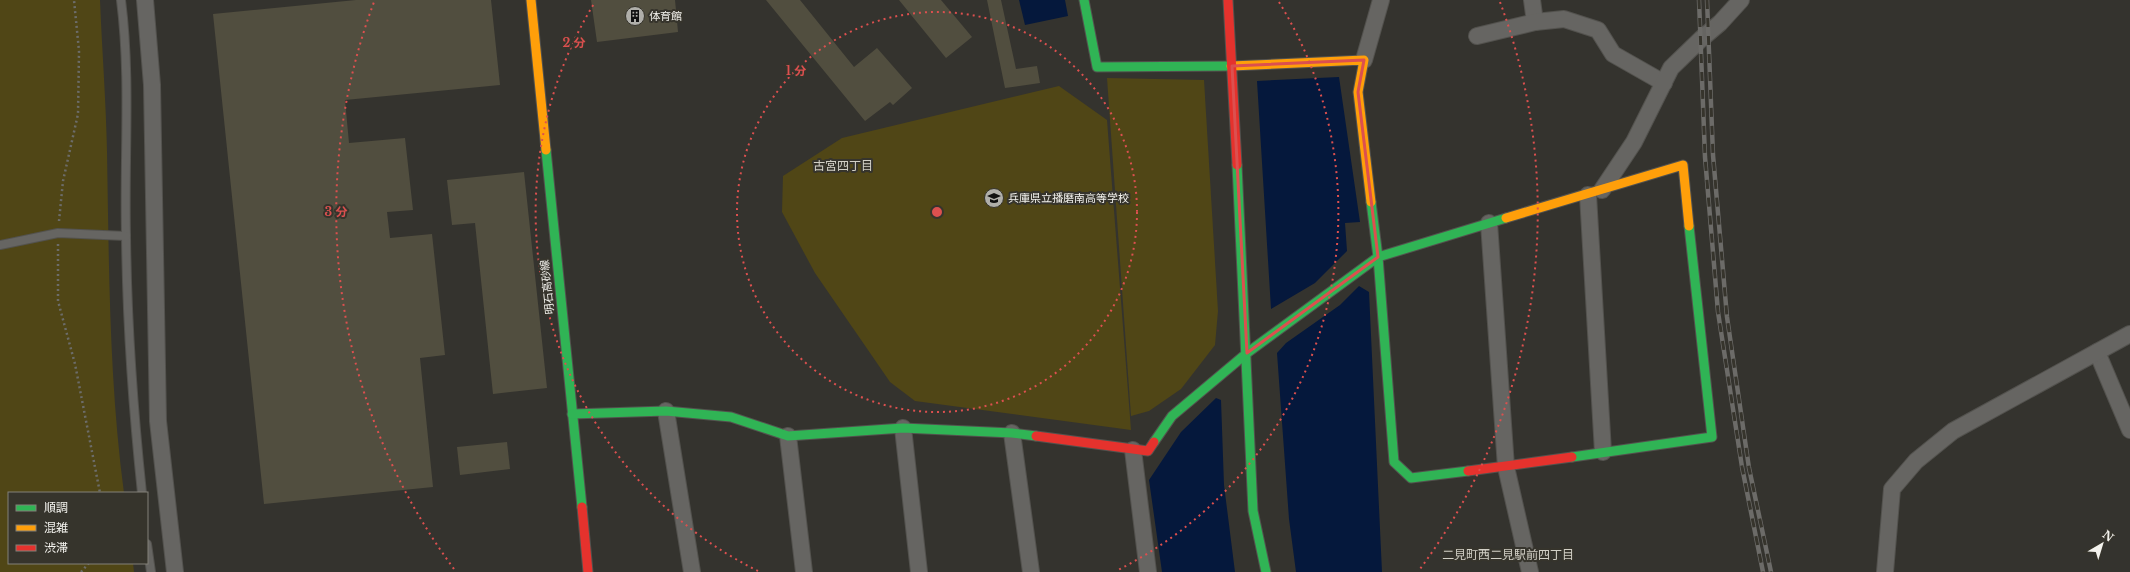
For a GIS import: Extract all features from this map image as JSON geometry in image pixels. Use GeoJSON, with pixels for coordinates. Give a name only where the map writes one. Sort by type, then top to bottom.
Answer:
{"type":"FeatureCollection","features":[{"type":"Feature","properties":{"kind":"street"},"geometry":{"type":"LineString","coordinates":[[145,0],[152,85],[158,421],[175,572]]}},
{"type":"Feature","properties":{"kind":"street","name":"明石高砂線"},"geometry":{"type":"LineString","coordinates":[[531,0],[588,572]]}},
{"type":"Feature","properties":{"kind":"street"},"geometry":{"type":"LineString","coordinates":[[1084,0],[1097,67],[1232,66],[1364,60]]}},
{"type":"Feature","properties":{"kind":"street"},"geometry":{"type":"LineString","coordinates":[[1228,0],[1254,511],[1266,572]]}},
{"type":"Feature","properties":{"kind":"street"},"geometry":{"type":"LineString","coordinates":[[572,414],[666,411],[731,417],[788,436],[903,428],[1012,433],[1148,451],[1172,416],[1247,353],[1378,257],[1683,165],[1712,437],[1506,467],[1412,478],[1394,462],[1378,257],[1358,92],[1364,60],[1380,0]]}},
{"type":"Feature","properties":{"kind":"street"},"geometry":{"type":"LineString","coordinates":[[1532,0],[1535,22]]}},
{"type":"Feature","properties":{"kind":"street"},"geometry":{"type":"LineString","coordinates":[[1603,452],[1595,192],[1634,142],[1671,68],[1720,23],[1742,0]]}},
{"type":"Feature","properties":{"kind":"street"},"geometry":{"type":"LineString","coordinates":[[1476,36],[1535,22],[1564,19],[1598,30],[1613,54],[1664,83]]}},
{"type":"Feature","properties":{"kind":"street"},"geometry":{"type":"LineString","coordinates":[[1489,224],[1506,467],[1530,572]]}},
{"type":"Feature","properties":{"kind":"street"},"geometry":{"type":"LineString","coordinates":[[1885,572],[1892,489],[1916,461],[1953,431],[2130,334]]}},
{"type":"Feature","properties":{"kind":"street"},"geometry":{"type":"LineString","coordinates":[[2097,352],[2130,430]]}},
{"type":"Feature","properties":{"kind":"street"},"geometry":{"type":"LineString","coordinates":[[666,411],[692,572]]}},
{"type":"Feature","properties":{"kind":"street"},"geometry":{"type":"LineString","coordinates":[[903,428],[919,572]]}},
{"type":"Feature","properties":{"kind":"street"},"geometry":{"type":"LineString","coordinates":[[1012,433],[1031,572]]}},
{"type":"Feature","properties":{"kind":"street"},"geometry":{"type":"LineString","coordinates":[[788,436],[804,572]]}},
{"type":"Feature","properties":{"kind":"street"},"geometry":{"type":"LineString","coordinates":[[1133,450],[1148,572]]}},
{"type":"Feature","properties":{"kind":"lane"},"geometry":{"type":"LineString","coordinates":[[121,0],[125,26],[127,141],[126,236],[135,428],[142,492]]}},
{"type":"Feature","properties":{"kind":"lane"},"geometry":{"type":"LineString","coordinates":[[0,244],[58,232],[126,236]]}},
{"type":"Feature","properties":{"kind":"lane"},"geometry":{"type":"LineString","coordinates":[[148,551],[151,572]]}},
{"type":"Feature","properties":{"kind":"path"},"geometry":{"type":"LineString","coordinates":[[81,572],[88,564]]}},
{"type":"Feature","properties":{"kind":"highlighted area"},"geometry":{"type":"Polygon","coordinates":[[[1364,60],[1358,92],[1378,257],[1247,353],[1232,66],[1364,60]]]}},
{"type":"Feature","properties":{"kind":"shaded area"},"geometry":{"type":"Polygon","coordinates":[[[0,0],[100,0],[106,132],[109,280],[115,408],[124,492],[8,492],[8,564],[133,564],[134,572],[0,572],[0,0]]]}},
{"type":"Feature","properties":{"kind":"shaded area"},"geometry":{"type":"Polygon","coordinates":[[[1107,78],[1204,80],[1218,311],[1215,345],[1181,389],[1149,411],[1131,416],[1107,78]]]}},
{"type":"Feature","properties":{"kind":"shaded area"},"geometry":{"type":"Polygon","coordinates":[[[1059,86],[1107,120],[1131,430],[915,401],[890,382],[815,273],[782,212],[783,176],[842,138],[1059,86]]]}},
{"type":"Feature","properties":{"kind":"water"},"geometry":{"type":"Polygon","coordinates":[[[1019,0],[1065,0],[1068,16],[1025,25],[1019,0]]]}},
{"type":"Feature","properties":{"kind":"water"},"geometry":{"type":"Polygon","coordinates":[[[1339,77],[1360,222],[1345,223],[1347,251],[1315,283],[1271,309],[1257,81],[1339,77]]]}},
{"type":"Feature","properties":{"kind":"water"},"geometry":{"type":"Polygon","coordinates":[[[1359,286],[1369,292],[1382,572],[1296,572],[1289,519],[1277,353],[1286,343],[1340,305],[1359,286]]]}},
{"type":"Feature","properties":{"kind":"water"},"geometry":{"type":"Polygon","coordinates":[[[1216,398],[1221,400],[1224,485],[1235,572],[1162,572],[1149,480],[1181,432],[1216,398]]]}},
{"type":"Feature","properties":{"kind":"building"},"geometry":{"type":"Polygon","coordinates":[[[356,0],[491,0],[500,85],[345,100],[349,143],[405,138],[413,210],[387,212],[390,238],[432,234],[445,355],[420,358],[433,487],[264,504],[213,14],[356,0]]]}},
{"type":"Feature","properties":{"kind":"building","name":"体育館"},"geometry":{"type":"Polygon","coordinates":[[[591,0],[675,0],[678,32],[597,42],[591,0]]]}},
{"type":"Feature","properties":{"kind":"building"},"geometry":{"type":"Polygon","coordinates":[[[766,0],[800,0],[854,67],[877,48],[912,88],[893,105],[890,102],[865,121],[766,0]]]}},
{"type":"Feature","properties":{"kind":"building"},"geometry":{"type":"Polygon","coordinates":[[[899,0],[941,0],[972,37],[946,58],[899,0]]]}},
{"type":"Feature","properties":{"kind":"building"},"geometry":{"type":"Polygon","coordinates":[[[987,0],[1001,0],[1016,69],[1037,66],[1040,83],[1005,88],[987,0]]]}},
{"type":"Feature","properties":{"kind":"building"},"geometry":{"type":"Polygon","coordinates":[[[524,172],[547,388],[493,394],[475,223],[452,225],[447,180],[524,172]]]}},
{"type":"Feature","properties":{"kind":"building"},"geometry":{"type":"Polygon","coordinates":[[[507,442],[510,469],[460,475],[457,447],[507,442]]]}},
{"type":"Feature","properties":{"kind":"railway"},"geometry":{"type":"LineString","coordinates":[[1699,0],[1705,157],[1718,312],[1742,467],[1763,572]]}},
{"type":"Feature","properties":{"kind":"railway"},"geometry":{"type":"LineString","coordinates":[[1707,0],[1713,155],[1727,317],[1749,468],[1771,572]]}},
{"type":"Feature","properties":{"kind":"traffic: fast"},"geometry":{"type":"LineString","coordinates":[[1084,0],[1097,67],[1231,66]]}},
{"type":"Feature","properties":{"kind":"traffic: fast"},"geometry":{"type":"LineString","coordinates":[[546,150],[582,507]]}},
{"type":"Feature","properties":{"kind":"traffic: fast"},"geometry":{"type":"LineString","coordinates":[[1237,165],[1253,511],[1266,572]]}},
{"type":"Feature","properties":{"kind":"traffic: fast"},"geometry":{"type":"LineString","coordinates":[[1371,202],[1378,257],[1394,462],[1411,478],[1468,471]]}},
{"type":"Feature","properties":{"kind":"traffic: fast"},"geometry":{"type":"LineString","coordinates":[[1154,442],[1172,416],[1247,353],[1378,257],[1506,218]]}},
{"type":"Feature","properties":{"kind":"traffic: fast"},"geometry":{"type":"LineString","coordinates":[[1572,457],[1712,437],[1689,226]]}},
{"type":"Feature","properties":{"kind":"traffic: fast"},"geometry":{"type":"LineString","coordinates":[[572,414],[666,411],[731,417],[788,436],[903,428],[1012,433],[1036,436]]}},
{"type":"Feature","properties":{"kind":"traffic: slow"},"geometry":{"type":"LineString","coordinates":[[531,0],[546,150]]}},
{"type":"Feature","properties":{"kind":"traffic: slow"},"geometry":{"type":"LineString","coordinates":[[1231,66],[1364,60],[1358,92],[1371,202]]}},
{"type":"Feature","properties":{"kind":"traffic: slow"},"geometry":{"type":"LineString","coordinates":[[1506,218],[1683,165],[1689,226]]}},
{"type":"Feature","properties":{"kind":"traffic: jam"},"geometry":{"type":"LineString","coordinates":[[1228,0],[1237,165]]}},
{"type":"Feature","properties":{"kind":"traffic: jam"},"geometry":{"type":"LineString","coordinates":[[1036,436],[1148,451],[1154,442]]}},
{"type":"Feature","properties":{"kind":"traffic: jam"},"geometry":{"type":"LineString","coordinates":[[1468,471],[1572,457]]}},
{"type":"Feature","properties":{"kind":"traffic: jam"},"geometry":{"type":"LineString","coordinates":[[582,507],[588,572]]}},
{"type":"Feature","properties":{"kind":"place","name":"体育館"},"geometry":{"type":"Point","coordinates":[635,16]}},
{"type":"Feature","properties":{"kind":"place","name":"兵庫県立播磨南高等学校"},"geometry":{"type":"Point","coordinates":[994,198]}},
{"type":"Feature","properties":{"kind":"district","name":"古宮四丁目"},"geometry":{"type":"Point","coordinates":[843,165]}},
{"type":"Feature","properties":{"kind":"district","name":"二見町西二見駅前四丁目"},"geometry":{"type":"Point","coordinates":[1508,554]}}]}
